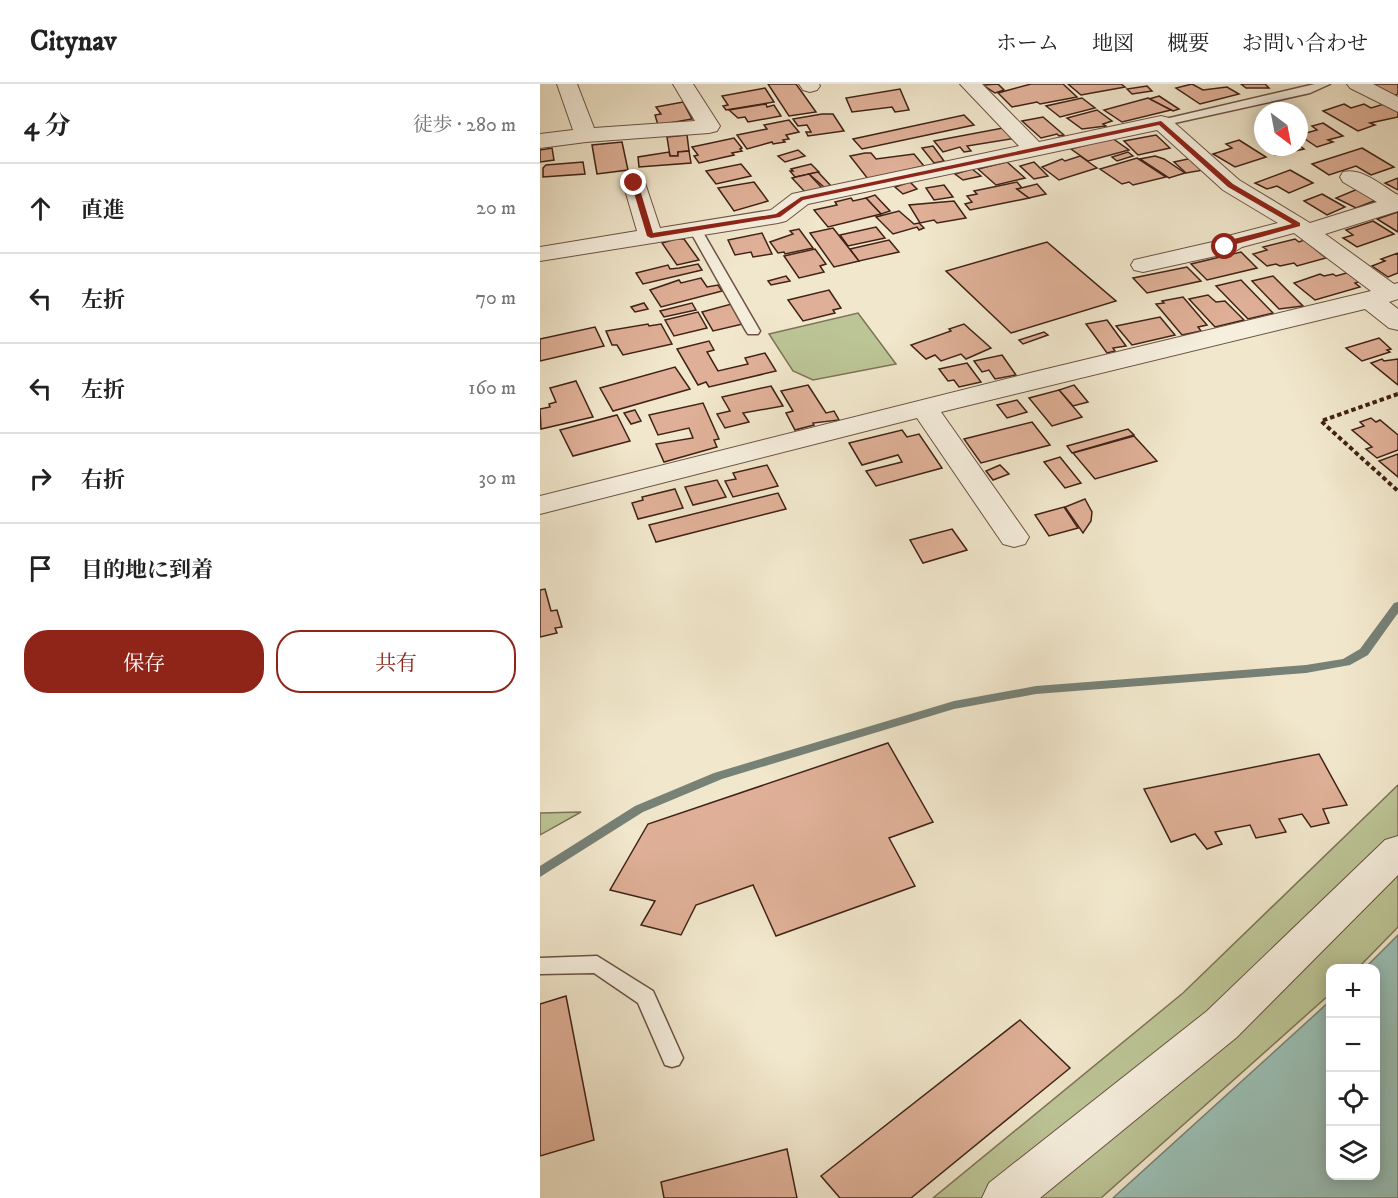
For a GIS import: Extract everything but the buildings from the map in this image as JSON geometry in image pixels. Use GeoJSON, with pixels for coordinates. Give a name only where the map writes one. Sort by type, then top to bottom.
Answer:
{"type":"FeatureCollection","features":[{"type":"Feature","properties":{"kind":"street"},"geometry":{"type":"LineString","coordinates":[[567,84],[586,135]]}},
{"type":"Feature","properties":{"kind":"street"},"geometry":{"type":"LineString","coordinates":[[540,141],[586,135],[709,126],[683,84]]}},
{"type":"Feature","properties":{"kind":"street"},"geometry":{"type":"LineString","coordinates":[[970,84],[1034,148]]}},
{"type":"Feature","properties":{"kind":"street"},"geometry":{"type":"LineString","coordinates":[[1358,84],[1398,106]]}},
{"type":"Feature","properties":{"kind":"street"},"geometry":{"type":"LineString","coordinates":[[540,255],[778,216],[801,199],[1161,123],[1231,185],[1302,228],[1386,295],[1398,322]]}},
{"type":"Feature","properties":{"kind":"street"},"geometry":{"type":"LineString","coordinates":[[1143,265],[1396,204],[1352,177]]}},
{"type":"Feature","properties":{"kind":"street"},"geometry":{"type":"LineString","coordinates":[[634,183],[651,236]]}},
{"type":"Feature","properties":{"kind":"street"},"geometry":{"type":"LineString","coordinates":[[540,505],[1386,295]]}},
{"type":"Feature","properties":{"kind":"street"},"geometry":{"type":"LineString","coordinates":[[924,408],[1014,537]]}},
{"type":"Feature","properties":{"kind":"street"},"geometry":{"type":"LineString","coordinates":[[1005,1198],[1222,1024],[1398,851]]}},
{"type":"Feature","properties":{"kind":"lane"},"geometry":{"type":"LineString","coordinates":[[1161,123],[1306,91],[1325,84]]}},
{"type":"Feature","properties":{"kind":"lane"},"geometry":{"type":"LineString","coordinates":[[694,229],[753,331]]}},
{"type":"Feature","properties":{"kind":"lane"},"geometry":{"type":"LineString","coordinates":[[540,966],[597,964],[645,997],[672,1058]]}},
{"type":"Feature","properties":{"kind":"path"},"geometry":{"type":"LineString","coordinates":[[1398,394],[1321,421],[1398,491]]}},
{"type":"Feature","properties":{"kind":"green space"},"geometry":{"type":"Polygon","coordinates":[[[858,313],[896,364],[813,380],[793,371],[769,334],[858,313]]]}},
{"type":"Feature","properties":{"kind":"green space"},"geometry":{"type":"Polygon","coordinates":[[[1398,785],[1398,927],[1362,964],[1326,964],[1326,998],[1101,1198],[933,1198],[1183,993],[1398,785]]]}},
{"type":"Feature","properties":{"kind":"green space"},"geometry":{"type":"Polygon","coordinates":[[[581,812],[540,835],[540,813],[581,812]]]}},
{"type":"Feature","properties":{"kind":"water"},"geometry":{"type":"Polygon","coordinates":[[[1398,935],[1398,1198],[1113,1198],[1326,1005],[1326,1180],[1380,1180],[1380,964],[1369,964],[1398,935]]]}},
{"type":"Feature","properties":{"kind":"waterway"},"geometry":{"type":"LineString","coordinates":[[540,872],[639,809],[718,776],[954,705],[1036,690],[1306,669],[1346,662],[1364,652],[1398,605]]}},
{"type":"Feature","properties":{"kind":"route"},"geometry":{"type":"LineString","coordinates":[[634,183],[651,236],[778,216],[801,199],[1161,123],[1231,185],[1298,225],[1233,242],[1225,247]]}}]}
